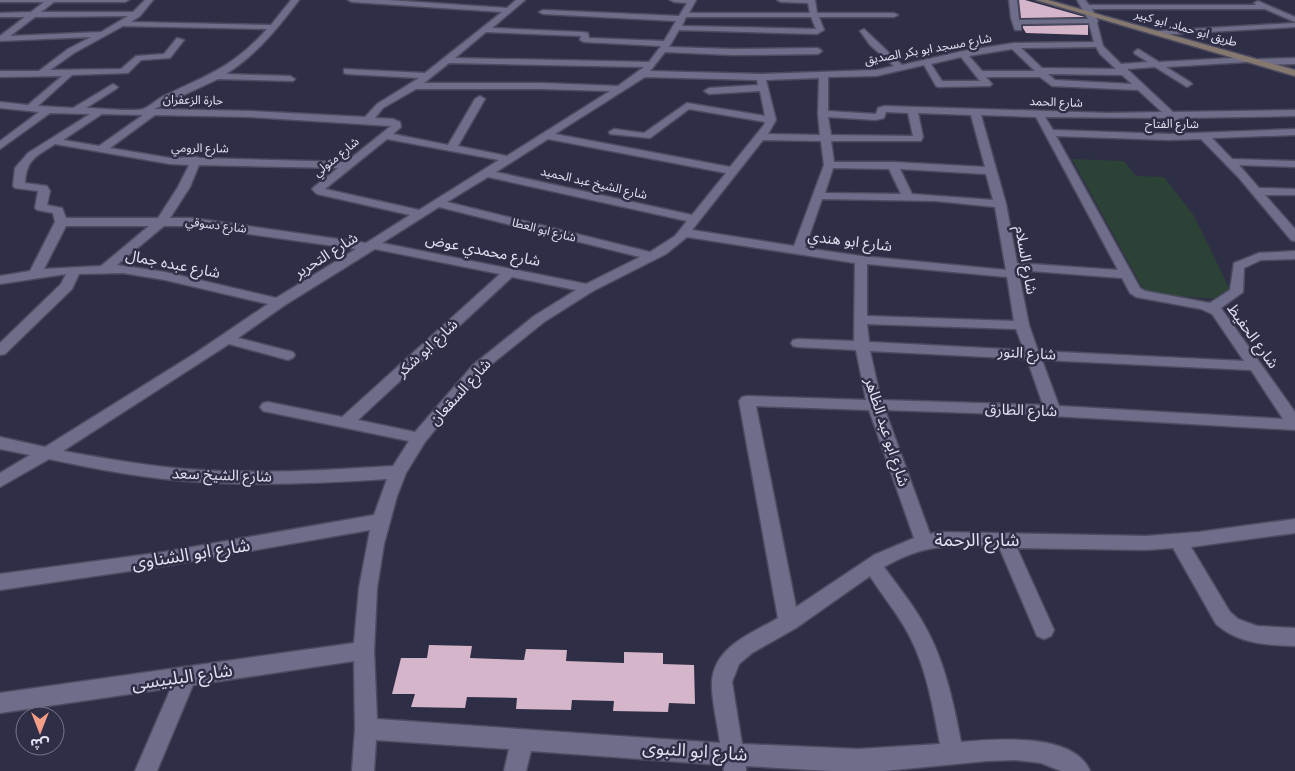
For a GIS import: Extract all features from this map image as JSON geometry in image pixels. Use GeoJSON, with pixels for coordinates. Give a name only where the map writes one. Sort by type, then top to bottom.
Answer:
{"type":"FeatureCollection","features":[{"type":"Feature","properties":{"kind":"main road","name":"طريق ابو حماد, ابو كبير"},"geometry":{"type":"LineString","coordinates":[[1040,0],[1295,73]]}},
{"type":"Feature","properties":{"kind":"street"},"geometry":{"type":"LineString","coordinates":[[0,0],[125,0]]}},
{"type":"Feature","properties":{"kind":"street"},"geometry":{"type":"LineString","coordinates":[[52,0],[1,39],[103,34]]}},
{"type":"Feature","properties":{"kind":"street"},"geometry":{"type":"LineString","coordinates":[[40,74],[71,51],[123,24],[137,14],[150,0]]}},
{"type":"Feature","properties":{"kind":"street"},"geometry":{"type":"LineString","coordinates":[[100,150],[160,102],[216,76],[252,52],[295,0]]}},
{"type":"Feature","properties":{"kind":"street"},"geometry":{"type":"LineString","coordinates":[[352,0],[510,10]]}},
{"type":"Feature","properties":{"kind":"street"},"geometry":{"type":"LineString","coordinates":[[369,119],[380,106],[414,86],[521,0]]}},
{"type":"Feature","properties":{"kind":"street"},"geometry":{"type":"LineString","coordinates":[[674,0],[692,0]]}},
{"type":"Feature","properties":{"kind":"street","name":"شارع التحرير"},"geometry":{"type":"LineString","coordinates":[[0,481],[47,454],[279,303],[436,203],[547,136],[647,70],[681,21],[692,0]]}},
{"type":"Feature","properties":{"kind":"street"},"geometry":{"type":"LineString","coordinates":[[486,30],[582,34],[585,35],[582,39],[584,40],[664,47],[817,32],[819,29],[811,0],[780,0]]}},
{"type":"Feature","properties":{"kind":"street"},"geometry":{"type":"LineString","coordinates":[[1013,0],[1017,25],[1091,14],[1266,6]]}},
{"type":"Feature","properties":{"kind":"street"},"geometry":{"type":"LineString","coordinates":[[1081,0],[1091,14],[1098,44],[1102,52],[1171,115],[1231,162],[1256,191],[1290,225],[1295,237]]}},
{"type":"Feature","properties":{"kind":"street"},"geometry":{"type":"LineString","coordinates":[[1251,0],[1294,21]]}},
{"type":"Feature","properties":{"kind":"street"},"geometry":{"type":"LineString","coordinates":[[543,12],[681,21],[814,15],[894,15]]}},
{"type":"Feature","properties":{"kind":"street"},"geometry":{"type":"LineString","coordinates":[[0,15],[137,14]]}},
{"type":"Feature","properties":{"kind":"street"},"geometry":{"type":"LineString","coordinates":[[681,21],[732,41],[823,66]]}},
{"type":"Feature","properties":{"kind":"street"},"geometry":{"type":"LineString","coordinates":[[1158,33],[1251,29],[1294,21]]}},
{"type":"Feature","properties":{"kind":"street"},"geometry":{"type":"LineString","coordinates":[[123,24],[274,27]]}},
{"type":"Feature","properties":{"kind":"street"},"geometry":{"type":"LineString","coordinates":[[864,31],[878,48],[902,68]]}},
{"type":"Feature","properties":{"kind":"street"},"geometry":{"type":"LineString","coordinates":[[798,251],[829,165],[823,114],[823,66],[809,32]]}},
{"type":"Feature","properties":{"kind":"street"},"geometry":{"type":"LineString","coordinates":[[0,74],[124,72],[139,58],[167,56],[180,40]]}},
{"type":"Feature","properties":{"kind":"street","name":"شارع مسجد ابو بكر الصديق"},"geometry":{"type":"LineString","coordinates":[[447,60],[647,70],[762,82],[823,66],[885,72],[963,54],[1014,46],[1098,44]]}},
{"type":"Feature","properties":{"kind":"street"},"geometry":{"type":"LineString","coordinates":[[1014,46],[1055,83],[1140,87]]}},
{"type":"Feature","properties":{"kind":"street"},"geometry":{"type":"LineString","coordinates":[[1138,52],[1187,84]]}},
{"type":"Feature","properties":{"kind":"street"},"geometry":{"type":"LineString","coordinates":[[926,62],[939,84],[985,85],[986,82],[963,54]]}},
{"type":"Feature","properties":{"kind":"street"},"geometry":{"type":"LineString","coordinates":[[979,74],[1121,69],[1247,59]]}},
{"type":"Feature","properties":{"kind":"street"},"geometry":{"type":"LineString","coordinates":[[1259,62],[1295,61]]}},
{"type":"Feature","properties":{"kind":"street"},"geometry":{"type":"LineString","coordinates":[[36,64],[54,63]]}},
{"type":"Feature","properties":{"kind":"street"},"geometry":{"type":"LineString","coordinates":[[347,71],[426,76]]}},
{"type":"Feature","properties":{"kind":"street"},"geometry":{"type":"LineString","coordinates":[[30,108],[69,74]]}},
{"type":"Feature","properties":{"kind":"street"},"geometry":{"type":"LineString","coordinates":[[216,76],[290,79]]}},
{"type":"Feature","properties":{"kind":"street"},"geometry":{"type":"LineString","coordinates":[[614,132],[646,136],[686,106],[771,120],[762,82],[709,91]]}},
{"type":"Feature","properties":{"kind":"street"},"geometry":{"type":"LineString","coordinates":[[414,86],[550,86],[619,89]]}},
{"type":"Feature","properties":{"kind":"street"},"geometry":{"type":"LineString","coordinates":[[74,111],[113,87]]}},
{"type":"Feature","properties":{"kind":"street"},"geometry":{"type":"LineString","coordinates":[[451,149],[480,99]]}},
{"type":"Feature","properties":{"kind":"street","name":"حارة الزعفران"},"geometry":{"type":"LineString","coordinates":[[0,105],[48,110],[99,112],[251,114],[369,119],[396,124],[396,127],[385,136]]}},
{"type":"Feature","properties":{"kind":"street","name":"شارع الحمد"},"geometry":{"type":"LineString","coordinates":[[823,114],[876,117],[882,115],[882,109],[1039,114],[1171,115],[1295,113]]}},
{"type":"Feature","properties":{"kind":"street"},"geometry":{"type":"LineString","coordinates":[[0,146],[48,110]]}},
{"type":"Feature","properties":{"kind":"street"},"geometry":{"type":"LineString","coordinates":[[761,137],[917,139],[912,110]]}},
{"type":"Feature","properties":{"kind":"street"},"geometry":{"type":"LineString","coordinates":[[35,274],[57,235],[61,222],[58,210],[42,208],[44,190],[42,188],[22,187],[18,184],[20,168],[25,161],[53,141],[99,112]]}},
{"type":"Feature","properties":{"kind":"street","name":"شارع السلام"},"geometry":{"type":"LineString","coordinates":[[975,112],[1000,204],[1022,325],[1053,411]]}},
{"type":"Feature","properties":{"kind":"street"},"geometry":{"type":"LineString","coordinates":[[1281,113],[1295,124]]}},
{"type":"Feature","properties":{"kind":"street"},"geometry":{"type":"LineString","coordinates":[[1039,114],[1127,275]]}},
{"type":"Feature","properties":{"kind":"street","name":"شارع السقعان"},"geometry":{"type":"LineString","coordinates":[[363,771],[366,729],[364,652],[368,588],[375,544],[398,472],[419,438],[459,388],[492,356],[539,319],[588,288],[671,245],[686,233],[732,171],[770,126],[771,120]]}},
{"type":"Feature","properties":{"kind":"street","name":"شارع الفتاح"},"geometry":{"type":"LineString","coordinates":[[1048,133],[1199,136],[1295,132]]}},
{"type":"Feature","properties":{"kind":"street"},"geometry":{"type":"LineString","coordinates":[[385,136],[509,159]]}},
{"type":"Feature","properties":{"kind":"street","name":"شارع متولي"},"geometry":{"type":"LineString","coordinates":[[385,136],[319,187],[319,191],[420,214]]}},
{"type":"Feature","properties":{"kind":"street"},"geometry":{"type":"LineString","coordinates":[[547,136],[732,171]]}},
{"type":"Feature","properties":{"kind":"street","name":"شارع الرومي"},"geometry":{"type":"LineString","coordinates":[[53,141],[158,159],[348,165]]}},
{"type":"Feature","properties":{"kind":"street"},"geometry":{"type":"LineString","coordinates":[[105,269],[162,221],[184,187],[196,160]]}},
{"type":"Feature","properties":{"kind":"street"},"geometry":{"type":"LineString","coordinates":[[1231,162],[1295,164]]}},
{"type":"Feature","properties":{"kind":"street"},"geometry":{"type":"LineString","coordinates":[[829,165],[893,165],[992,171]]}},
{"type":"Feature","properties":{"kind":"street"},"geometry":{"type":"LineString","coordinates":[[893,165],[908,197]]}},
{"type":"Feature","properties":{"kind":"street","name":"شارع الشيخ عبد الحميد"},"geometry":{"type":"LineString","coordinates":[[487,173],[695,220]]}},
{"type":"Feature","properties":{"kind":"street"},"geometry":{"type":"LineString","coordinates":[[1256,191],[1295,192]]}},
{"type":"Feature","properties":{"kind":"street"},"geometry":{"type":"LineString","coordinates":[[819,196],[908,197],[1000,204]]}},
{"type":"Feature","properties":{"kind":"street","name":"شارع ابو العطا"},"geometry":{"type":"LineString","coordinates":[[436,203],[651,256]]}},
{"type":"Feature","properties":{"kind":"street","name":"شارع دسوقي"},"geometry":{"type":"LineString","coordinates":[[61,222],[162,221],[210,224],[371,246]]}},
{"type":"Feature","properties":{"kind":"street","name":"شارع ابو هندي"},"geometry":{"type":"LineString","coordinates":[[686,233],[861,260],[1011,270],[1127,275]]}},
{"type":"Feature","properties":{"kind":"street","name":"شارع محمدي عوض"},"geometry":{"type":"LineString","coordinates":[[371,246],[588,288]]}},
{"type":"Feature","properties":{"kind":"street"},"geometry":{"type":"LineString","coordinates":[[1212,308],[1236,292],[1238,266],[1248,259],[1259,254],[1295,255]]}},
{"type":"Feature","properties":{"kind":"street","name":"شارع ابو عبد الظاهر"},"geometry":{"type":"LineString","coordinates":[[861,260],[861,346],[875,405],[924,541]]}},
{"type":"Feature","properties":{"kind":"street"},"geometry":{"type":"LineString","coordinates":[[0,351],[67,286],[75,270]]}},
{"type":"Feature","properties":{"kind":"street","name":"شارع عبده جمال"},"geometry":{"type":"LineString","coordinates":[[0,280],[75,270],[123,270],[158,275],[279,303]]}},
{"type":"Feature","properties":{"kind":"street","name":"شارع ابو شكر"},"geometry":{"type":"LineString","coordinates":[[344,424],[510,272]]}},
{"type":"Feature","properties":{"kind":"street","name":"شارع الحفيظ"},"geometry":{"type":"LineString","coordinates":[[1127,275],[1135,290],[1141,294],[1212,308],[1220,314],[1295,424]]}},
{"type":"Feature","properties":{"kind":"street"},"geometry":{"type":"LineString","coordinates":[[860,320],[1022,325]]}},
{"type":"Feature","properties":{"kind":"street"},"geometry":{"type":"LineString","coordinates":[[226,339],[288,355]]}},
{"type":"Feature","properties":{"kind":"street","name":"شارع النور"},"geometry":{"type":"LineString","coordinates":[[798,343],[1032,353],[1255,366]]}},
{"type":"Feature","properties":{"kind":"street","name":"شارع الطارق"},"geometry":{"type":"LineString","coordinates":[[789,622],[747,401],[1053,411],[1295,424]]}},
{"type":"Feature","properties":{"kind":"street"},"geometry":{"type":"LineString","coordinates":[[268,407],[419,438]]}},
{"type":"Feature","properties":{"kind":"street","name":"شارع الشيخ سعد"},"geometry":{"type":"LineString","coordinates":[[0,443],[110,466],[200,476],[295,477],[398,472]]}},
{"type":"Feature","properties":{"kind":"street","name":"شارع ابو الشناوى"},"geometry":{"type":"LineString","coordinates":[[0,582],[164,559],[381,521]]}},
{"type":"Feature","properties":{"kind":"street","name":"شارع الرحمة"},"geometry":{"type":"LineString","coordinates":[[734,763],[722,682],[724,669],[732,658],[900,549],[924,541],[938,539],[1146,543],[1178,541],[1295,526]]}},
{"type":"Feature","properties":{"kind":"street"},"geometry":{"type":"LineString","coordinates":[[1004,540],[1044,630]]}},
{"type":"Feature","properties":{"kind":"street"},"geometry":{"type":"LineString","coordinates":[[1178,541],[1223,618],[1230,624],[1238,630],[1256,636],[1295,637]]}},
{"type":"Feature","properties":{"kind":"street"},"geometry":{"type":"LineString","coordinates":[[873,566],[919,634],[927,652],[940,692],[953,754]]}},
{"type":"Feature","properties":{"kind":"street","name":"شارع البلبيسى"},"geometry":{"type":"LineString","coordinates":[[0,703],[364,652]]}},
{"type":"Feature","properties":{"kind":"street"},"geometry":{"type":"LineString","coordinates":[[146,771],[186,677]]}},
{"type":"Feature","properties":{"kind":"street","name":"شارع ابو النبوى"},"geometry":{"type":"LineString","coordinates":[[366,729],[522,740],[734,763],[888,766],[953,754],[1009,750],[1034,751],[1061,757],[1079,771]]}},
{"type":"Feature","properties":{"kind":"street"},"geometry":{"type":"LineString","coordinates":[[515,771],[522,740]]}},
{"type":"Feature","properties":{"kind":"green space"},"geometry":{"type":"Polygon","coordinates":[[[1072,159],[1124,161],[1136,176],[1164,177],[1194,216],[1235,300],[1146,294],[1072,159]]]}},
{"type":"Feature","properties":{"kind":"building"},"geometry":{"type":"Polygon","coordinates":[[[1019,0],[1025,0],[1085,17],[1021,18],[1019,0]]]}},
{"type":"Feature","properties":{"kind":"building"},"geometry":{"type":"Polygon","coordinates":[[[1088,25],[1088,35],[1026,33],[1023,28],[1023,26],[1088,25]]]}},
{"type":"Feature","properties":{"kind":"building"},"geometry":{"type":"Polygon","coordinates":[[[429,645],[472,646],[470,658],[524,660],[526,649],[567,650],[566,661],[624,663],[624,652],[663,653],[663,664],[694,665],[695,704],[669,703],[668,712],[613,711],[614,701],[572,700],[571,710],[516,709],[517,698],[467,697],[465,708],[411,707],[415,694],[392,694],[401,658],[427,658],[429,645]]]}}]}
